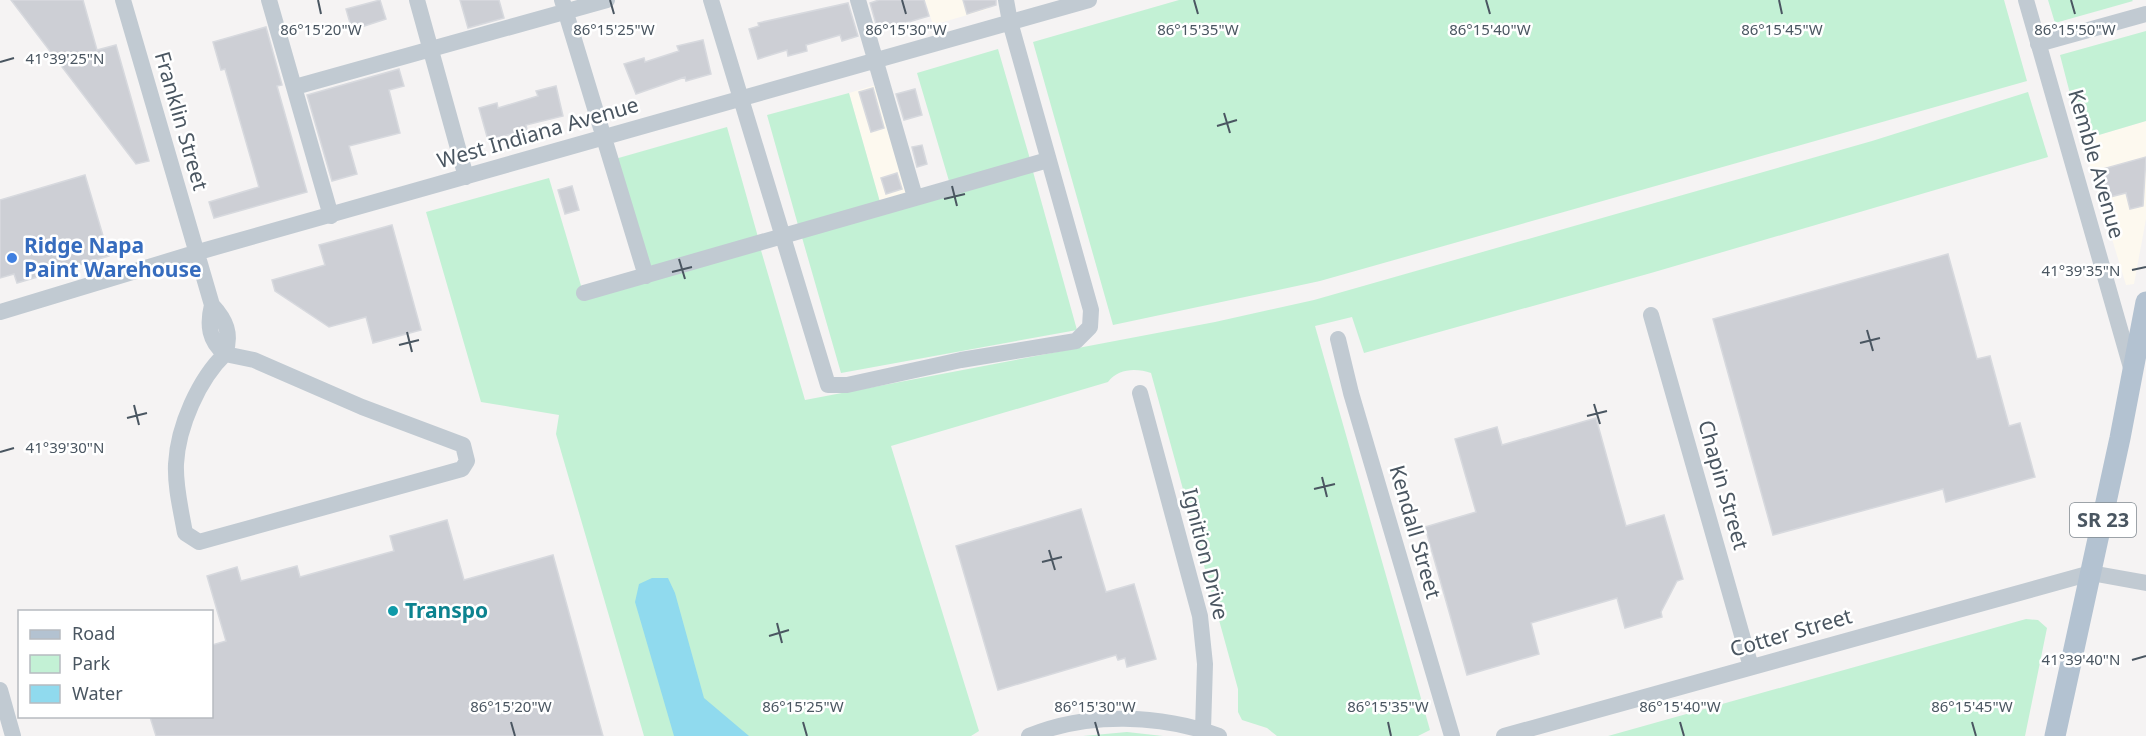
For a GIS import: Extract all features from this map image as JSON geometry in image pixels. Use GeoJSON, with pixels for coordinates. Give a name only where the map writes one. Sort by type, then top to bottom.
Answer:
{"type":"FeatureCollection","features":[{"type":"Feature","properties":{"kind":"main road","name":"SR 23"},"geometry":{"type":"LineString","coordinates":[[2055,736],[2145,313]]}},
{"type":"Feature","properties":{"kind":"street","name":"Franklin Street"},"geometry":{"type":"LineString","coordinates":[[123,0],[195,254],[212,305],[208,320],[214,345],[225,354]]}},
{"type":"Feature","properties":{"kind":"street"},"geometry":{"type":"LineString","coordinates":[[269,0],[331,216]]}},
{"type":"Feature","properties":{"kind":"street"},"geometry":{"type":"LineString","coordinates":[[417,0],[466,177]]}},
{"type":"Feature","properties":{"kind":"street"},"geometry":{"type":"LineString","coordinates":[[295,87],[432,50],[564,6],[607,0]]}},
{"type":"Feature","properties":{"kind":"street"},"geometry":{"type":"LineString","coordinates":[[711,0],[828,386],[848,385],[961,360],[1076,341],[1090,327],[1091,310],[1010,22],[1006,0]]}},
{"type":"Feature","properties":{"kind":"street"},"geometry":{"type":"LineString","coordinates":[[858,0],[915,197]]}},
{"type":"Feature","properties":{"kind":"street","name":"West Indiana Avenue"},"geometry":{"type":"LineString","coordinates":[[0,312],[195,254],[1089,0]]}},
{"type":"Feature","properties":{"kind":"street","name":"Kemble Avenue"},"geometry":{"type":"LineString","coordinates":[[2026,0],[2133,374]]}},
{"type":"Feature","properties":{"kind":"street"},"geometry":{"type":"LineString","coordinates":[[564,6],[646,276]]}},
{"type":"Feature","properties":{"kind":"street"},"geometry":{"type":"LineString","coordinates":[[2038,44],[2146,14]]}},
{"type":"Feature","properties":{"kind":"street"},"geometry":{"type":"LineString","coordinates":[[584,293],[1048,160]]}},
{"type":"Feature","properties":{"kind":"street","name":"Chapin Street"},"geometry":{"type":"LineString","coordinates":[[1652,315],[1751,667]]}},
{"type":"Feature","properties":{"kind":"street","name":"Kendall Street"},"geometry":{"type":"LineString","coordinates":[[1338,339],[1351,393],[1452,736]]}},
{"type":"Feature","properties":{"kind":"street"},"geometry":{"type":"LineString","coordinates":[[225,354],[254,360],[362,406],[463,445],[467,461],[462,469],[199,543],[185,534],[178,497],[176,462],[183,431],[194,402],[211,368],[225,354]]}},
{"type":"Feature","properties":{"kind":"street","name":"Ignition Drive"},"geometry":{"type":"LineString","coordinates":[[1140,393],[1200,616],[1205,664],[1203,730]]}},
{"type":"Feature","properties":{"kind":"street"},"geometry":{"type":"LineString","coordinates":[[2091,573],[2146,583]]}},
{"type":"Feature","properties":{"kind":"street","name":"Cotter Street"},"geometry":{"type":"LineString","coordinates":[[1503,736],[2091,573]]}},
{"type":"Feature","properties":{"kind":"street"},"geometry":{"type":"LineString","coordinates":[[0,690],[14,736]]}},
{"type":"Feature","properties":{"kind":"street"},"geometry":{"type":"LineString","coordinates":[[1029,736],[1066,725],[1121,720],[1167,723],[1203,730],[1219,736]]}},
{"type":"Feature","properties":{"kind":"shaded area"},"geometry":{"type":"Polygon","coordinates":[[[925,0],[985,0],[988,9],[933,25],[925,0]]]}},
{"type":"Feature","properties":{"kind":"shaded area"},"geometry":{"type":"Polygon","coordinates":[[[879,84],[910,193],[880,202],[849,93],[879,84]]]}},
{"type":"Feature","properties":{"kind":"shaded area"},"geometry":{"type":"Polygon","coordinates":[[[2146,121],[2146,219],[2134,284],[2126,285],[2082,140],[2146,121]]]}},
{"type":"Feature","properties":{"kind":"green space"},"geometry":{"type":"Polygon","coordinates":[[[1179,0],[2004,0],[2027,81],[1320,281],[1113,325],[1033,42],[1179,0]]]}},
{"type":"Feature","properties":{"kind":"green space"},"geometry":{"type":"Polygon","coordinates":[[[2048,0],[2132,0],[2133,1],[2055,23],[2048,0]]]}},
{"type":"Feature","properties":{"kind":"green space"},"geometry":{"type":"Polygon","coordinates":[[[2146,31],[2146,121],[2082,140],[2060,55],[2146,31]]]}},
{"type":"Feature","properties":{"kind":"green space"},"geometry":{"type":"Polygon","coordinates":[[[998,49],[1030,159],[949,181],[917,73],[998,49]]]}},
{"type":"Feature","properties":{"kind":"green space"},"geometry":{"type":"Polygon","coordinates":[[[2028,92],[2048,157],[1651,273],[1364,353],[1352,317],[1315,326],[1430,730],[1418,736],[1277,736],[1267,728],[1242,720],[1238,712],[1238,689],[1151,373],[1128,370],[1112,377],[1108,382],[891,446],[979,731],[971,736],[644,736],[556,434],[559,415],[481,402],[426,212],[549,178],[585,299],[760,247],[805,400],[1215,322],[1314,300],[1872,141],[2028,92]]]}},
{"type":"Feature","properties":{"kind":"green space"},"geometry":{"type":"Polygon","coordinates":[[[849,93],[880,202],[798,225],[767,115],[849,93]]]}},
{"type":"Feature","properties":{"kind":"green space"},"geometry":{"type":"Polygon","coordinates":[[[727,127],[758,237],[650,268],[615,159],[727,127]]]}},
{"type":"Feature","properties":{"kind":"green space"},"geometry":{"type":"Polygon","coordinates":[[[1032,168],[1077,330],[841,373],[801,234],[1032,168]]]}},
{"type":"Feature","properties":{"kind":"green space"},"geometry":{"type":"Polygon","coordinates":[[[2026,619],[2038,620],[2047,628],[2025,736],[1608,736],[2026,619]]]}},
{"type":"Feature","properties":{"kind":"green space"},"geometry":{"type":"Polygon","coordinates":[[[1127,732],[1163,736],[1083,736],[1127,732]]]}},
{"type":"Feature","properties":{"kind":"water"},"geometry":{"type":"Polygon","coordinates":[[[652,578],[668,578],[675,593],[704,698],[749,736],[674,736],[635,602],[639,584],[652,578]]]}},
{"type":"Feature","properties":{"kind":"building"},"geometry":{"type":"Polygon","coordinates":[[[11,0],[83,0],[97,50],[116,45],[149,161],[136,164],[11,0]]]}},
{"type":"Feature","properties":{"kind":"building"},"geometry":{"type":"Polygon","coordinates":[[[380,0],[386,19],[352,30],[346,9],[380,0]]]}},
{"type":"Feature","properties":{"kind":"building"},"geometry":{"type":"Polygon","coordinates":[[[460,0],[499,0],[504,18],[468,28],[460,0]]]}},
{"type":"Feature","properties":{"kind":"building"},"geometry":{"type":"Polygon","coordinates":[[[879,0],[924,0],[929,16],[878,31],[870,3],[879,0]]]}},
{"type":"Feature","properties":{"kind":"building"},"geometry":{"type":"Polygon","coordinates":[[[963,0],[996,0],[996,5],[967,14],[963,0]]]}},
{"type":"Feature","properties":{"kind":"building"},"geometry":{"type":"Polygon","coordinates":[[[848,3],[858,36],[842,41],[840,35],[806,45],[807,51],[788,56],[787,50],[758,59],[749,29],[759,26],[758,23],[848,3]]]}},
{"type":"Feature","properties":{"kind":"building"},"geometry":{"type":"Polygon","coordinates":[[[266,27],[282,85],[277,86],[307,192],[214,218],[209,202],[259,187],[225,69],[221,70],[213,42],[266,27]]]}},
{"type":"Feature","properties":{"kind":"building"},"geometry":{"type":"Polygon","coordinates":[[[703,40],[711,74],[686,81],[685,77],[636,94],[624,64],[644,58],[645,62],[679,51],[677,46],[703,40]]]}},
{"type":"Feature","properties":{"kind":"building"},"geometry":{"type":"Polygon","coordinates":[[[399,69],[404,86],[389,90],[400,133],[349,146],[357,174],[332,181],[307,95],[399,69]]]}},
{"type":"Feature","properties":{"kind":"building"},"geometry":{"type":"Polygon","coordinates":[[[556,86],[563,116],[526,125],[527,130],[488,140],[479,108],[497,103],[498,108],[538,96],[536,91],[556,86]]]}},
{"type":"Feature","properties":{"kind":"building"},"geometry":{"type":"Polygon","coordinates":[[[873,88],[884,128],[871,132],[859,92],[873,88]]]}},
{"type":"Feature","properties":{"kind":"building"},"geometry":{"type":"Polygon","coordinates":[[[915,89],[922,115],[904,120],[896,94],[915,89]]]}},
{"type":"Feature","properties":{"kind":"building"},"geometry":{"type":"Polygon","coordinates":[[[922,145],[927,164],[917,167],[912,147],[922,145]]]}},
{"type":"Feature","properties":{"kind":"building"},"geometry":{"type":"Polygon","coordinates":[[[2146,157],[2143,206],[2130,209],[2126,193],[2106,198],[2099,170],[2146,157]]]}},
{"type":"Feature","properties":{"kind":"building"},"geometry":{"type":"Polygon","coordinates":[[[897,173],[902,189],[886,194],[881,178],[897,173]]]}},
{"type":"Feature","properties":{"kind":"building"},"geometry":{"type":"Polygon","coordinates":[[[85,175],[109,256],[17,283],[14,274],[0,278],[0,200],[85,175]]]}},
{"type":"Feature","properties":{"kind":"building"},"geometry":{"type":"Polygon","coordinates":[[[572,186],[579,210],[565,214],[558,190],[572,186]]]}},
{"type":"Feature","properties":{"kind":"building"},"geometry":{"type":"Polygon","coordinates":[[[392,225],[421,330],[373,343],[366,317],[329,327],[275,291],[272,280],[325,265],[319,245],[392,225]]]}},
{"type":"Feature","properties":{"kind":"building"},"geometry":{"type":"Polygon","coordinates":[[[1948,254],[1977,359],[1990,356],[2009,426],[2020,423],[2035,477],[1946,502],[1943,489],[1773,535],[1713,319],[1948,254]]]}},
{"type":"Feature","properties":{"kind":"building"},"geometry":{"type":"Polygon","coordinates":[[[1596,418],[1626,526],[1664,515],[1683,579],[1677,581],[1661,612],[1662,617],[1625,628],[1617,598],[1531,623],[1539,654],[1467,675],[1425,527],[1476,512],[1455,439],[1497,427],[1502,445],[1596,418]]]}},
{"type":"Feature","properties":{"kind":"building"},"geometry":{"type":"Polygon","coordinates":[[[1081,509],[1106,592],[1134,584],[1156,659],[1127,667],[1125,658],[1118,660],[1116,655],[998,690],[956,546],[1081,509]]]}},
{"type":"Feature","properties":{"kind":"building","name":"Transpo"},"geometry":{"type":"Polygon","coordinates":[[[447,520],[464,580],[553,555],[603,736],[156,736],[150,718],[213,718],[213,645],[226,641],[207,576],[237,567],[241,581],[297,566],[300,577],[394,551],[390,536],[447,520]]]}},
{"type":"Feature","properties":{"kind":"place","name":"Ridge Napa Paint Warehouse"},"geometry":{"type":"Point","coordinates":[12,258]}},
{"type":"Feature","properties":{"kind":"place","name":"Transpo"},"geometry":{"type":"Point","coordinates":[393,611]}}]}
